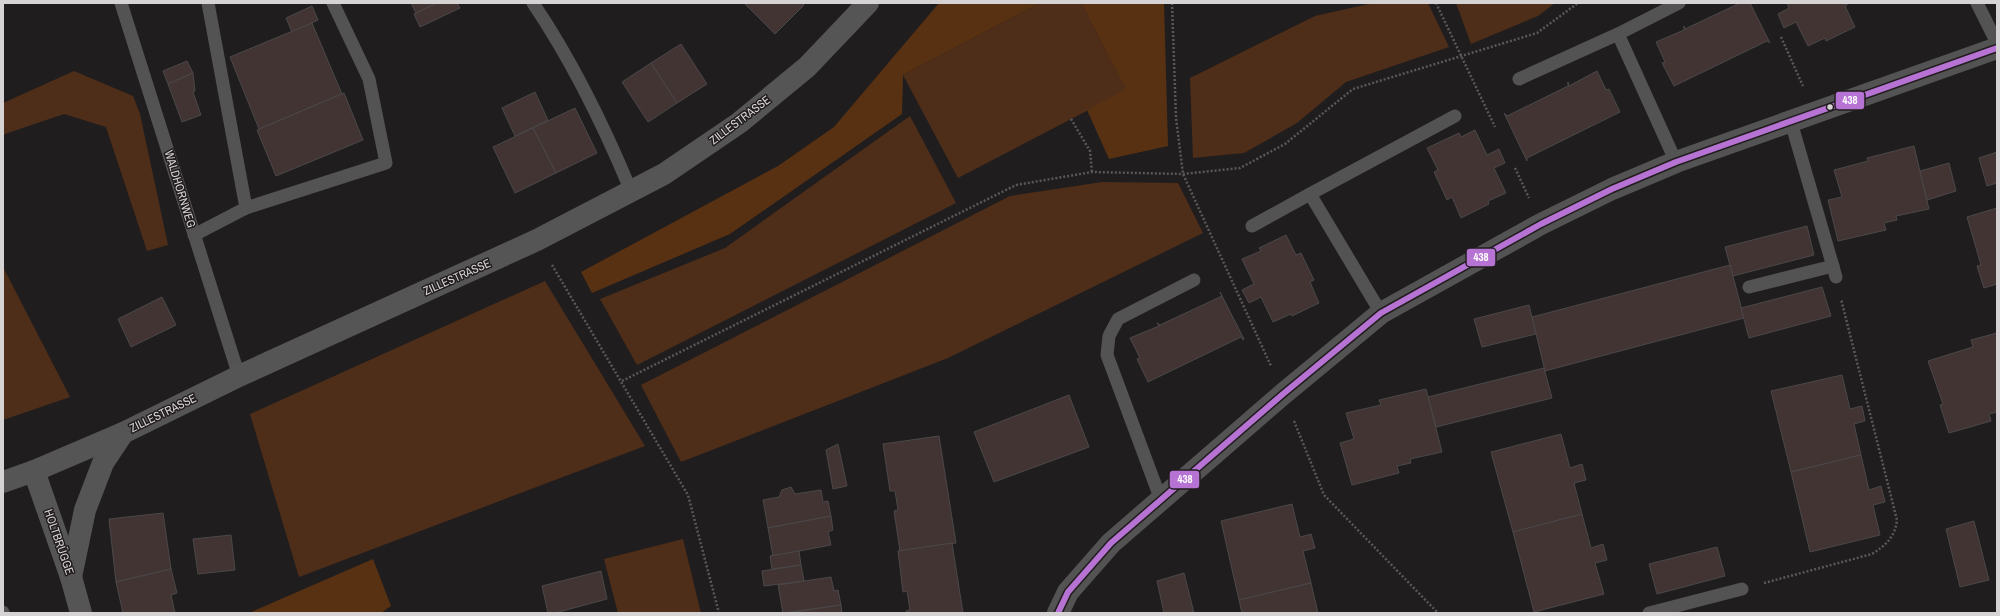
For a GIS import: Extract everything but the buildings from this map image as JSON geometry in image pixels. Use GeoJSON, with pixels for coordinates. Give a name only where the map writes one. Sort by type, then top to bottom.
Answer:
{"type":"FeatureCollection","features":[{"type":"Feature","properties":{"kind":"main road","name":"ZILLESTRASSE"},"geometry":{"type":"LineString","coordinates":[[3,482],[34,471],[123,433],[239,376],[537,240],[664,174],[739,123],[807,67],[868,3]]}},
{"type":"Feature","properties":{"kind":"main road"},"geometry":{"type":"LineString","coordinates":[[71,577],[85,510],[103,463],[123,433]]}},
{"type":"Feature","properties":{"kind":"main road","name":"HOLTBRÜGGE"},"geometry":{"type":"LineString","coordinates":[[34,471],[71,577],[81,613]]}},
{"type":"Feature","properties":{"kind":"street"},"geometry":{"type":"LineString","coordinates":[[1058,613],[1068,592],[1111,543],[1283,394],[1381,313],[1555,217],[1612,188],[1676,162],[1997,48]]}},
{"type":"Feature","properties":{"kind":"lane","name":"WALDHORNWEG"},"geometry":{"type":"LineString","coordinates":[[121,3],[239,376]]}},
{"type":"Feature","properties":{"kind":"lane"},"geometry":{"type":"LineString","coordinates":[[208,3],[246,208]]}},
{"type":"Feature","properties":{"kind":"lane"},"geometry":{"type":"LineString","coordinates":[[194,235],[246,208],[386,163],[369,79],[333,3]]}},
{"type":"Feature","properties":{"kind":"lane"},"geometry":{"type":"LineString","coordinates":[[533,3],[558,40],[581,82],[631,191]]}},
{"type":"Feature","properties":{"kind":"lane"},"geometry":{"type":"LineString","coordinates":[[1519,79],[1618,34],[1679,3]]}},
{"type":"Feature","properties":{"kind":"lane"},"geometry":{"type":"LineString","coordinates":[[1977,3],[1997,43]]}},
{"type":"Feature","properties":{"kind":"lane"},"geometry":{"type":"LineString","coordinates":[[1618,34],[1676,162]]}},
{"type":"Feature","properties":{"kind":"lane"},"geometry":{"type":"LineString","coordinates":[[1252,226],[1455,116]]}},
{"type":"Feature","properties":{"kind":"lane"},"geometry":{"type":"LineString","coordinates":[[1749,287],[1834,272],[1791,122]]}},
{"type":"Feature","properties":{"kind":"lane"},"geometry":{"type":"LineString","coordinates":[[1310,194],[1381,313]]}},
{"type":"Feature","properties":{"kind":"lane"},"geometry":{"type":"LineString","coordinates":[[1161,500],[1107,355],[1109,336],[1118,319],[1194,280]]}},
{"type":"Feature","properties":{"kind":"lane"},"geometry":{"type":"LineString","coordinates":[[1649,613],[1742,588]]}},
{"type":"Feature","properties":{"kind":"path"},"geometry":{"type":"LineString","coordinates":[[1172,3],[1176,118],[1183,174],[1272,370]]}},
{"type":"Feature","properties":{"kind":"path"},"geometry":{"type":"LineString","coordinates":[[1436,3],[1495,127]]}},
{"type":"Feature","properties":{"kind":"path"},"geometry":{"type":"LineString","coordinates":[[622,381],[1016,185],[1092,172],[1183,174],[1240,168],[1285,144],[1353,89],[1537,33],[1578,3]]}},
{"type":"Feature","properties":{"kind":"path"},"geometry":{"type":"LineString","coordinates":[[1781,37],[1816,113]]}},
{"type":"Feature","properties":{"kind":"path"},"geometry":{"type":"LineString","coordinates":[[1071,119],[1090,151],[1092,172]]}},
{"type":"Feature","properties":{"kind":"path"},"geometry":{"type":"LineString","coordinates":[[537,240],[622,381],[688,495],[719,613]]}},
{"type":"Feature","properties":{"kind":"path"},"geometry":{"type":"LineString","coordinates":[[1742,588],[1872,554],[1887,544],[1896,532],[1897,520],[1846,316]]}},
{"type":"Feature","properties":{"kind":"path"},"geometry":{"type":"LineString","coordinates":[[1283,394],[1324,495],[1438,613]]}},
{"type":"Feature","properties":{"kind":"shaded area"},"geometry":{"type":"Polygon","coordinates":[[[939,3],[1040,3],[903,75],[902,114],[730,234],[592,293],[581,272],[778,166],[834,127],[939,3]]]}},
{"type":"Feature","properties":{"kind":"shaded area"},"geometry":{"type":"Polygon","coordinates":[[[1040,3],[1081,3],[1127,90],[958,178],[903,75],[1040,3]]]}},
{"type":"Feature","properties":{"kind":"shaded area"},"geometry":{"type":"Polygon","coordinates":[[[1081,3],[1164,3],[1168,146],[1109,159],[1087,110],[1126,89],[1081,3]]]}},
{"type":"Feature","properties":{"kind":"shaded area"},"geometry":{"type":"Polygon","coordinates":[[[1373,3],[1428,3],[1449,47],[1346,82],[1297,123],[1244,153],[1193,158],[1190,78],[1315,16],[1373,3]]]}},
{"type":"Feature","properties":{"kind":"shaded area"},"geometry":{"type":"Polygon","coordinates":[[[1456,3],[1555,3],[1538,16],[1471,44],[1456,3]]]}},
{"type":"Feature","properties":{"kind":"shaded area"},"geometry":{"type":"Polygon","coordinates":[[[74,71],[133,96],[140,114],[168,245],[147,251],[106,127],[64,114],[5,134],[3,137],[3,103],[74,71]]]}},
{"type":"Feature","properties":{"kind":"shaded area"},"geometry":{"type":"Polygon","coordinates":[[[910,116],[956,203],[637,365],[600,299],[725,248],[910,116]]]}},
{"type":"Feature","properties":{"kind":"shaded area"},"geometry":{"type":"Polygon","coordinates":[[[1102,182],[1178,183],[1203,233],[948,358],[681,462],[641,385],[1010,196],[1102,182]]]}},
{"type":"Feature","properties":{"kind":"shaded area"},"geometry":{"type":"Polygon","coordinates":[[[3,267],[70,397],[3,420],[3,267]]]}},
{"type":"Feature","properties":{"kind":"shaded area"},"geometry":{"type":"Polygon","coordinates":[[[545,281],[645,446],[299,577],[250,414],[545,281]]]}},
{"type":"Feature","properties":{"kind":"shaded area"},"geometry":{"type":"Polygon","coordinates":[[[683,539],[701,613],[618,613],[604,559],[683,539]]]}},
{"type":"Feature","properties":{"kind":"shaded area"},"geometry":{"type":"Polygon","coordinates":[[[373,559],[391,606],[381,613],[249,613],[373,559]]]}},
{"type":"Feature","properties":{"kind":"transit line","name":"438"},"geometry":{"type":"LineString","coordinates":[[1058,613],[1068,592],[1111,543],[1283,394],[1381,313],[1541,224],[1612,189],[1676,162],[1997,48]]}}]}
